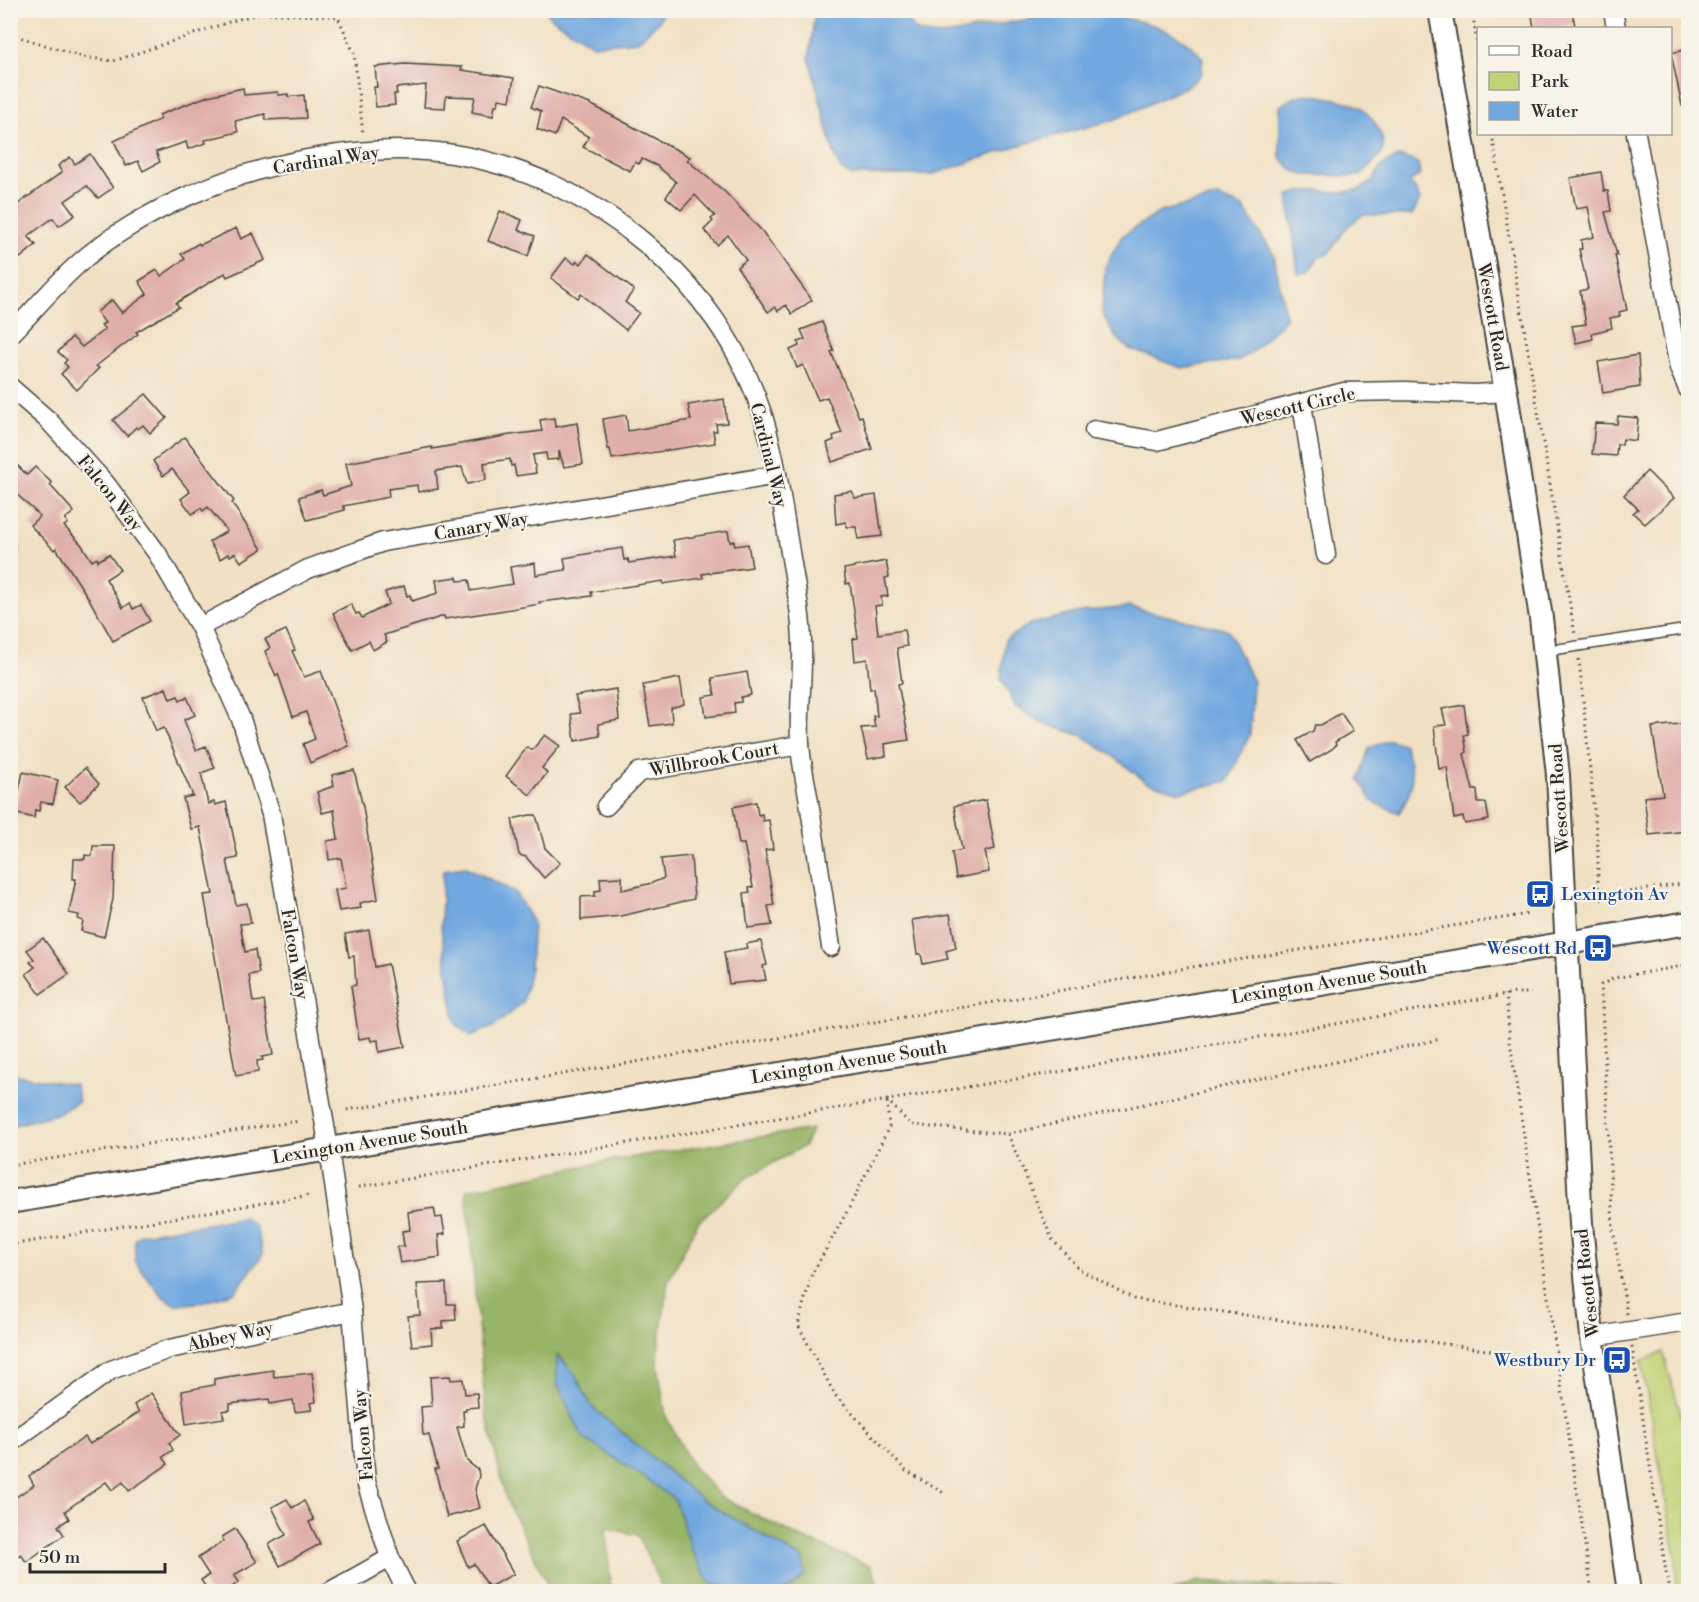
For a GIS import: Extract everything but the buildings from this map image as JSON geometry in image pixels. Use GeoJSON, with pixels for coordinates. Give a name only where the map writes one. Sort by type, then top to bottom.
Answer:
{"type":"FeatureCollection","features":[{"type":"Feature","properties":{"kind":"street","name":"Wescott Road"},"geometry":{"type":"LineString","coordinates":[[1440,10],[1506,392],[1544,651],[1558,775],[1581,1224],[1592,1337],[1629,1592]]}},
{"type":"Feature","properties":{"kind":"street"},"geometry":{"type":"LineString","coordinates":[[1613,10],[1616,27]]}},
{"type":"Feature","properties":{"kind":"street"},"geometry":{"type":"LineString","coordinates":[[1636,135],[1679,368],[1689,389]]}},
{"type":"Feature","properties":{"kind":"street","name":"Cardinal Way"},"geometry":{"type":"LineString","coordinates":[[10,335],[76,265],[126,229],[187,196],[252,172],[330,155],[390,150],[453,154],[511,168],[568,191],[621,222],[673,269],[707,308],[740,359],[762,416],[777,475],[802,626],[800,745],[831,946]]}},
{"type":"Feature","properties":{"kind":"street","name":"Falcon Way"},"geometry":{"type":"LineString","coordinates":[[10,387],[48,420],[106,484],[157,553],[200,627],[241,719],[271,814],[329,1149],[352,1311],[366,1482],[390,1558],[407,1592]]}},
{"type":"Feature","properties":{"kind":"street","name":"Wescott Circle"},"geometry":{"type":"LineString","coordinates":[[1094,430],[1157,441],[1344,392],[1404,391],[1474,394],[1506,392]]}},
{"type":"Feature","properties":{"kind":"street"},"geometry":{"type":"LineString","coordinates":[[1302,404],[1326,555]]}},
{"type":"Feature","properties":{"kind":"street","name":"Canary Way"},"geometry":{"type":"LineString","coordinates":[[200,627],[308,569],[383,542],[777,475]]}},
{"type":"Feature","properties":{"kind":"street","name":"Willbrook Court"},"geometry":{"type":"LineString","coordinates":[[606,806],[639,772],[800,745]]}},
{"type":"Feature","properties":{"kind":"street","name":"Lexington Avenue South"},"geometry":{"type":"LineString","coordinates":[[10,1202],[1689,923]]}},
{"type":"Feature","properties":{"kind":"street","name":"Abbey Way"},"geometry":{"type":"LineString","coordinates":[[10,1443],[111,1370],[170,1348],[352,1311]]}},
{"type":"Feature","properties":{"kind":"street"},"geometry":{"type":"LineString","coordinates":[[1592,1337],[1689,1322]]}},
{"type":"Feature","properties":{"kind":"street"},"geometry":{"type":"LineString","coordinates":[[329,1592],[390,1558]]}},
{"type":"Feature","properties":{"kind":"lane"},"geometry":{"type":"LineString","coordinates":[[1544,651],[1689,629]]}},
{"type":"Feature","properties":{"kind":"path"},"geometry":{"type":"LineString","coordinates":[[1472,10],[1477,39]]}},
{"type":"Feature","properties":{"kind":"path"},"geometry":{"type":"LineString","coordinates":[[10,34],[83,57],[114,61],[238,19],[263,13],[338,17],[354,53],[365,152]]}},
{"type":"Feature","properties":{"kind":"path"},"geometry":{"type":"LineString","coordinates":[[1492,135],[1577,646],[1598,850],[1598,901],[1616,894],[1689,884]]}},
{"type":"Feature","properties":{"kind":"path"},"geometry":{"type":"LineString","coordinates":[[347,1110],[1192,967],[1529,914]]}},
{"type":"Feature","properties":{"kind":"path"},"geometry":{"type":"LineString","coordinates":[[1670,1592],[1612,1229],[1601,984],[1614,978],[1689,965]]}},
{"type":"Feature","properties":{"kind":"path"},"geometry":{"type":"LineString","coordinates":[[359,1187],[887,1100],[1506,994],[1531,993]]}},
{"type":"Feature","properties":{"kind":"path"},"geometry":{"type":"LineString","coordinates":[[1506,994],[1510,1042],[1592,1592]]}},
{"type":"Feature","properties":{"kind":"path"},"geometry":{"type":"LineString","coordinates":[[887,1100],[911,1125],[1008,1134],[1440,1039]]}},
{"type":"Feature","properties":{"kind":"path"},"geometry":{"type":"LineString","coordinates":[[887,1100],[889,1127],[849,1208],[811,1276],[798,1325],[835,1395],[906,1471],[944,1493]]}},
{"type":"Feature","properties":{"kind":"path"},"geometry":{"type":"LineString","coordinates":[[10,1165],[299,1121]]}},
{"type":"Feature","properties":{"kind":"path"},"geometry":{"type":"LineString","coordinates":[[1008,1134],[1052,1239],[1079,1269],[1134,1299],[1500,1352]]}},
{"type":"Feature","properties":{"kind":"path"},"geometry":{"type":"LineString","coordinates":[[10,1245],[311,1195]]}},
{"type":"Feature","properties":{"kind":"green space"},"geometry":{"type":"Polygon","coordinates":[[[812,1129],[804,1146],[746,1178],[698,1222],[668,1282],[657,1358],[666,1417],[693,1467],[721,1497],[797,1536],[871,1566],[880,1591],[778,1591],[792,1587],[803,1559],[702,1500],[592,1407],[574,1373],[558,1355],[557,1383],[638,1473],[675,1500],[691,1549],[709,1582],[735,1591],[663,1591],[638,1535],[606,1528],[611,1591],[551,1591],[506,1499],[486,1414],[466,1190],[607,1161],[812,1129]]]}},
{"type":"Feature","properties":{"kind":"green space"},"geometry":{"type":"Polygon","coordinates":[[[1663,1352],[1688,1440],[1688,1591],[1676,1591],[1676,1557],[1641,1361],[1663,1352]]]}},
{"type":"Feature","properties":{"kind":"green space"},"geometry":{"type":"Polygon","coordinates":[[[1198,1581],[1358,1591],[1172,1591],[1198,1581]]]}},
{"type":"Feature","properties":{"kind":"water"},"geometry":{"type":"Polygon","coordinates":[[[546,11],[663,11],[659,21],[638,41],[593,45],[550,17],[546,11]]]}},
{"type":"Feature","properties":{"kind":"water"},"geometry":{"type":"Polygon","coordinates":[[[815,11],[904,11],[917,31],[940,36],[1070,11],[1088,11],[1135,20],[1180,37],[1203,59],[1201,74],[1190,85],[1114,120],[1020,145],[931,175],[851,175],[841,170],[834,154],[809,58],[815,11]]]}},
{"type":"Feature","properties":{"kind":"water"},"geometry":{"type":"Polygon","coordinates":[[[1307,94],[1357,105],[1374,122],[1383,141],[1382,152],[1360,176],[1304,175],[1292,170],[1280,157],[1280,106],[1297,96],[1307,94]]]}},
{"type":"Feature","properties":{"kind":"water"},"geometry":{"type":"Polygon","coordinates":[[[1400,156],[1418,163],[1420,175],[1409,182],[1417,191],[1420,200],[1412,215],[1363,215],[1348,226],[1328,254],[1319,257],[1308,272],[1298,274],[1288,196],[1306,191],[1344,192],[1362,188],[1373,179],[1383,165],[1400,156]]]}},
{"type":"Feature","properties":{"kind":"water"},"geometry":{"type":"Polygon","coordinates":[[[1218,197],[1243,207],[1274,255],[1286,319],[1252,352],[1239,360],[1181,368],[1128,348],[1114,335],[1102,313],[1105,267],[1122,236],[1160,212],[1218,197]]]}},
{"type":"Feature","properties":{"kind":"water"},"geometry":{"type":"Polygon","coordinates":[[[11,531],[19,546],[11,604],[11,531]]]}},
{"type":"Feature","properties":{"kind":"water"},"geometry":{"type":"Polygon","coordinates":[[[1129,607],[1228,630],[1253,682],[1250,734],[1228,781],[1180,792],[1146,782],[1083,736],[1045,724],[1016,707],[1001,679],[1005,640],[1030,624],[1081,612],[1129,607]]]}},
{"type":"Feature","properties":{"kind":"water"},"geometry":{"type":"Polygon","coordinates":[[[1389,740],[1404,744],[1412,772],[1409,795],[1399,813],[1373,802],[1359,779],[1369,748],[1389,740]]]}},
{"type":"Feature","properties":{"kind":"water"},"geometry":{"type":"Polygon","coordinates":[[[466,867],[515,892],[533,923],[530,967],[523,1002],[495,1026],[471,1036],[455,1023],[441,927],[443,870],[466,867]]]}},
{"type":"Feature","properties":{"kind":"water"},"geometry":{"type":"Polygon","coordinates":[[[11,1074],[75,1085],[79,1101],[60,1113],[11,1126],[11,1074]]]}},
{"type":"Feature","properties":{"kind":"water"},"geometry":{"type":"Polygon","coordinates":[[[244,1218],[256,1227],[263,1254],[235,1292],[204,1302],[175,1305],[162,1296],[135,1262],[135,1239],[141,1234],[244,1218]]]}},
{"type":"Feature","properties":{"kind":"water"},"geometry":{"type":"Polygon","coordinates":[[[11,1316],[16,1317],[20,1334],[17,1348],[11,1357],[11,1316]]]}},
{"type":"Feature","properties":{"kind":"water"},"geometry":{"type":"Polygon","coordinates":[[[557,1355],[574,1373],[592,1407],[702,1500],[803,1559],[805,1575],[790,1588],[771,1593],[739,1590],[709,1582],[691,1549],[675,1500],[583,1438],[557,1383],[557,1355]]]}},
{"type":"Feature","properties":{"kind":"place","name":"Lexington Av"},"geometry":{"type":"Point","coordinates":[1540,894]}},
{"type":"Feature","properties":{"kind":"place","name":"Wescott Rd"},"geometry":{"type":"Point","coordinates":[1598,948]}},
{"type":"Feature","properties":{"kind":"place","name":"Westbury Dr"},"geometry":{"type":"Point","coordinates":[1617,1360]}}]}
